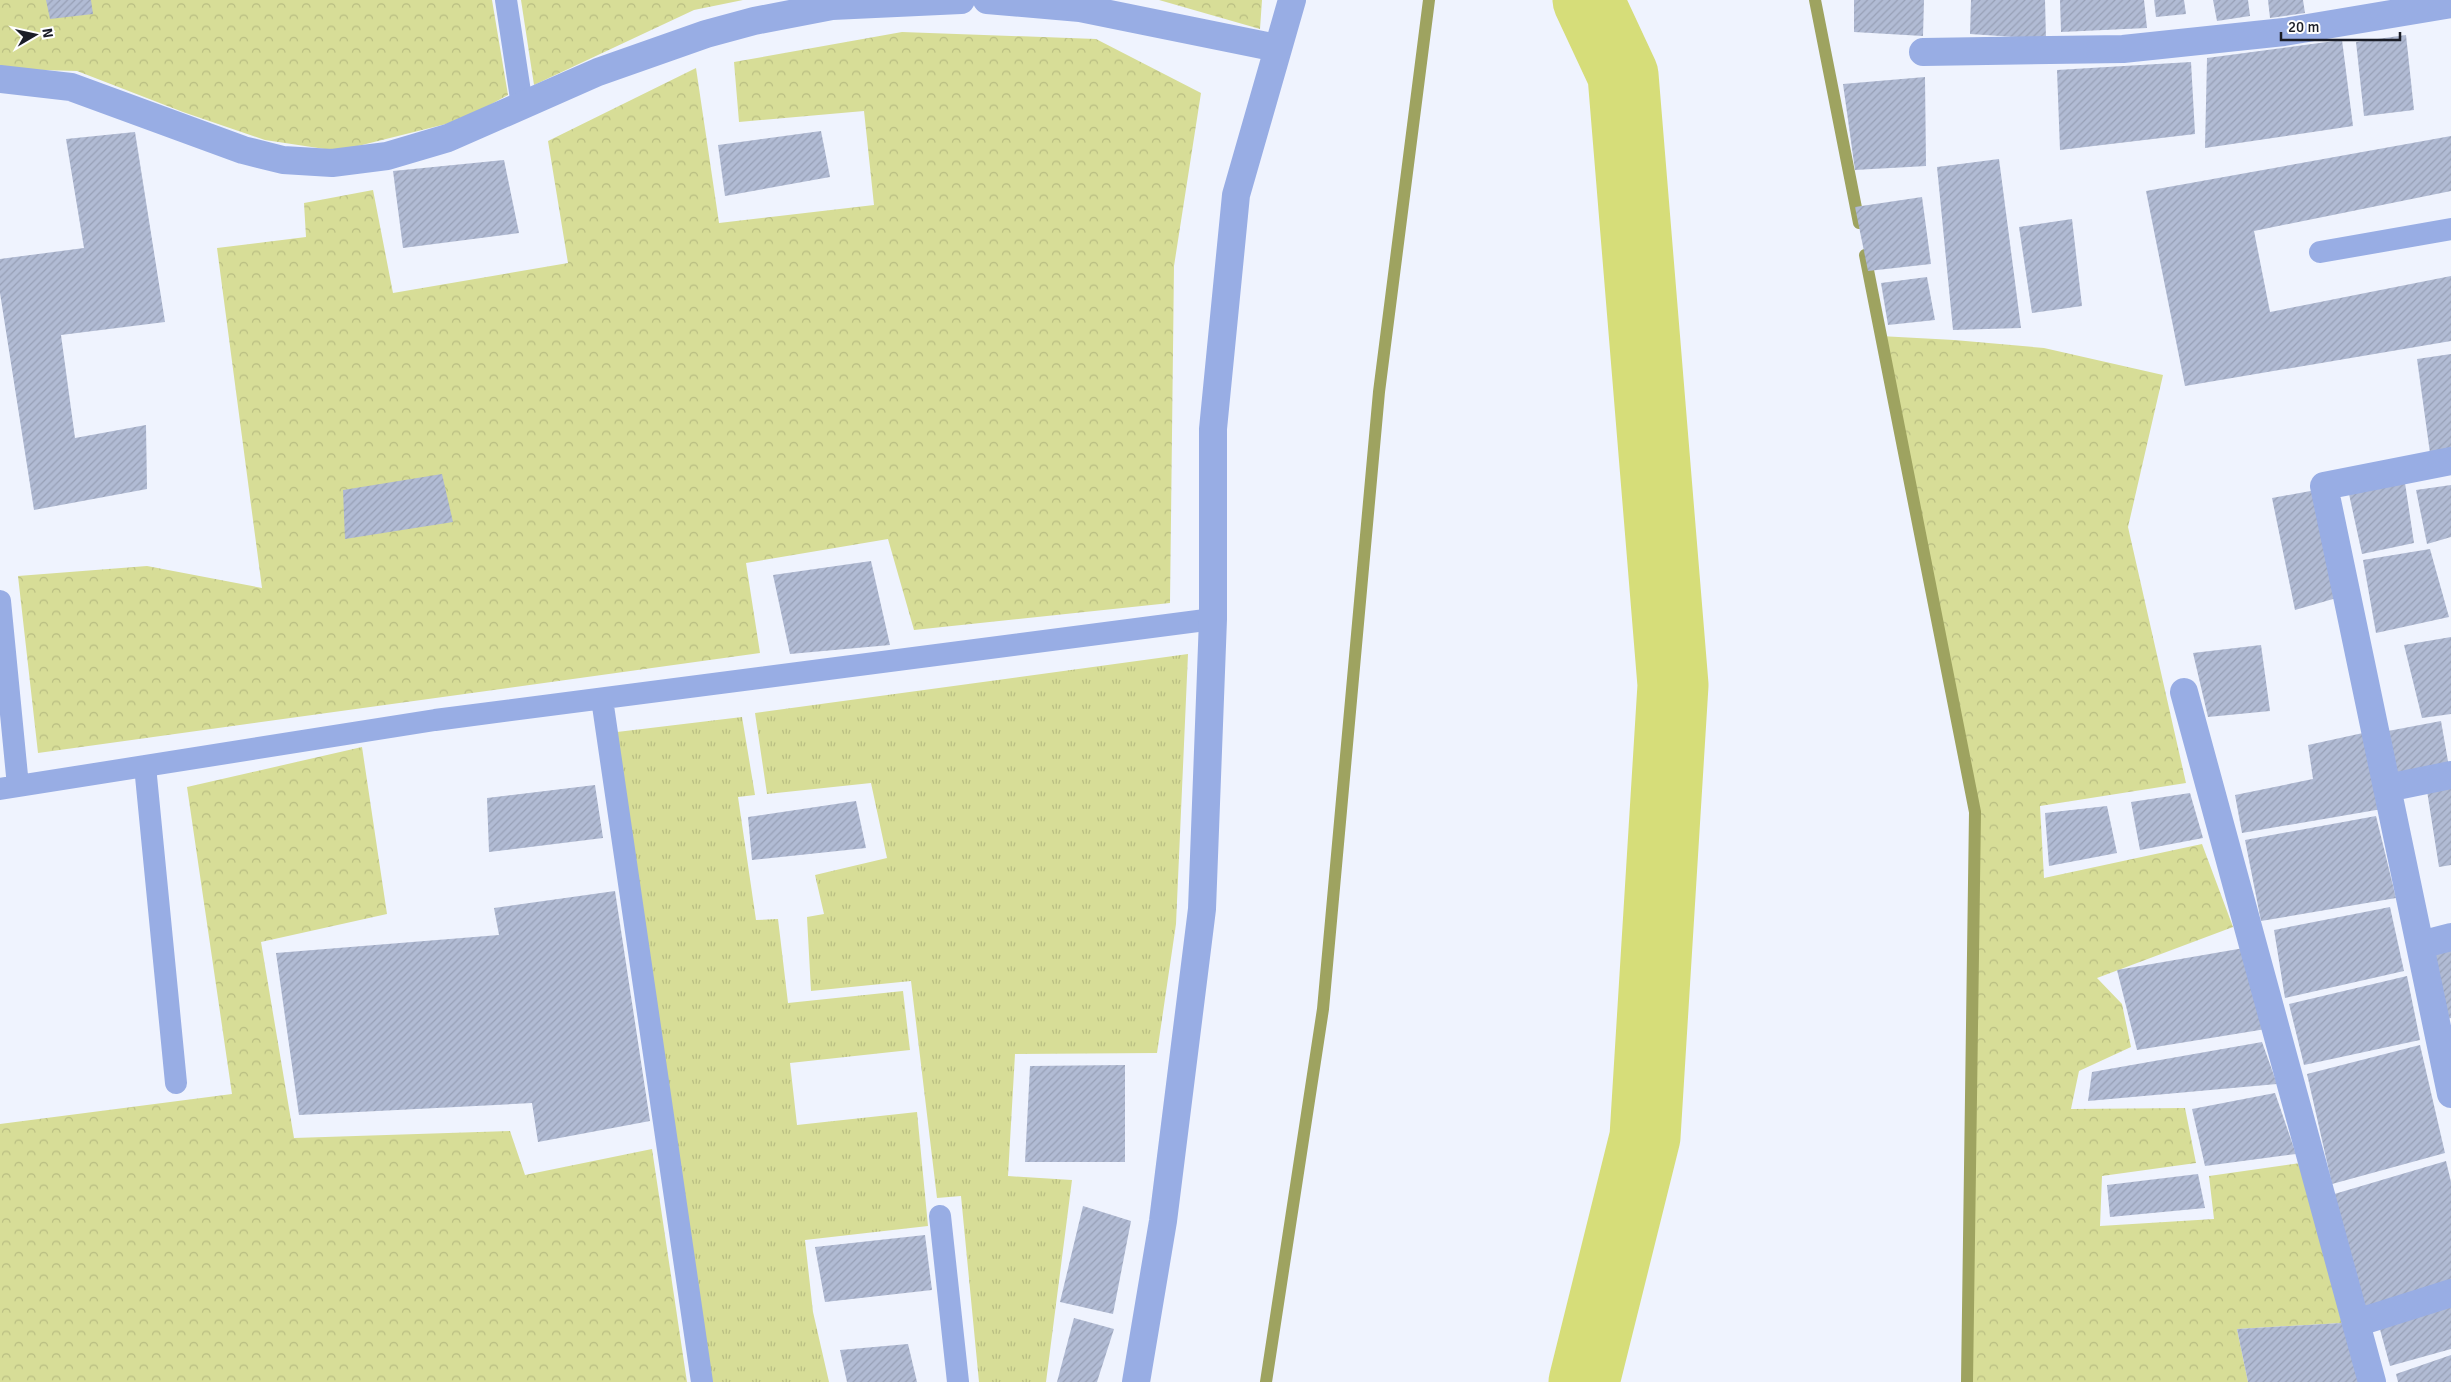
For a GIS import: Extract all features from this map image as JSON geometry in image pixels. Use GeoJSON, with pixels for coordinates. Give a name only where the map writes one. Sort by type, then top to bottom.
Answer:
{"type":"FeatureCollection","features":[{"type":"Feature","properties":{"kind":"street"},"geometry":{"type":"LineString","coordinates":[[0,79],[71,87],[243,150],[283,160],[332,163],[386,156],[448,138],[598,72],[706,34],[754,21],[832,6],[962,0]]}},
{"type":"Feature","properties":{"kind":"street"},"geometry":{"type":"LineString","coordinates":[[987,0],[1080,8],[1277,48]]}},
{"type":"Feature","properties":{"kind":"street"},"geometry":{"type":"LineString","coordinates":[[1136,1382],[1163,1221],[1202,908],[1213,619],[1213,429],[1236,195],[1292,0]]}},
{"type":"Feature","properties":{"kind":"street"},"geometry":{"type":"LineString","coordinates":[[1923,52],[2123,49],[2284,32],[2451,4]]}},
{"type":"Feature","properties":{"kind":"street"},"geometry":{"type":"LineString","coordinates":[[2451,461],[2324,486],[2451,1094]]}},
{"type":"Feature","properties":{"kind":"street"},"geometry":{"type":"LineString","coordinates":[[2184,692],[2372,1382]]}},
{"type":"Feature","properties":{"kind":"street"},"geometry":{"type":"LineString","coordinates":[[2387,788],[2451,775]]}},
{"type":"Feature","properties":{"kind":"street"},"geometry":{"type":"LineString","coordinates":[[2420,944],[2451,937]]}},
{"type":"Feature","properties":{"kind":"street"},"geometry":{"type":"LineString","coordinates":[[2356,1323],[2451,1293]]}},
{"type":"Feature","properties":{"kind":"lane"},"geometry":{"type":"LineString","coordinates":[[506,0],[522,105]]}},
{"type":"Feature","properties":{"kind":"lane"},"geometry":{"type":"LineString","coordinates":[[2320,252],[2451,229]]}},
{"type":"Feature","properties":{"kind":"lane"},"geometry":{"type":"LineString","coordinates":[[0,601],[9,788],[435,720],[1213,619]]}},
{"type":"Feature","properties":{"kind":"lane"},"geometry":{"type":"LineString","coordinates":[[602,699],[702,1382]]}},
{"type":"Feature","properties":{"kind":"lane"},"geometry":{"type":"LineString","coordinates":[[145,766],[176,1083]]}},
{"type":"Feature","properties":{"kind":"lane"},"geometry":{"type":"LineString","coordinates":[[940,1216],[958,1382]]}},
{"type":"Feature","properties":{"kind":"green space"},"geometry":{"type":"Polygon","coordinates":[[[0,0],[492,0],[508,95],[462,120],[338,151],[265,140],[183,112],[77,71],[9,69],[0,65],[0,0]]]}},
{"type":"Feature","properties":{"kind":"green space"},"geometry":{"type":"Polygon","coordinates":[[[521,0],[743,0],[694,10],[534,85],[521,0]]]}},
{"type":"Feature","properties":{"kind":"green space"},"geometry":{"type":"Polygon","coordinates":[[[1159,0],[1262,0],[1260,29],[1159,0]]]}},
{"type":"Feature","properties":{"kind":"green space"},"geometry":{"type":"Polygon","coordinates":[[[902,32],[1096,39],[1201,93],[1174,266],[1170,603],[914,630],[888,539],[746,563],[760,653],[38,753],[18,576],[147,566],[262,588],[217,248],[306,237],[304,203],[373,190],[393,293],[568,263],[548,141],[696,68],[719,223],[874,205],[864,111],[739,122],[734,62],[902,32]]]}},
{"type":"Feature","properties":{"kind":"green space"},"geometry":{"type":"Polygon","coordinates":[[[1880,336],[2044,348],[2163,375],[2128,527],[2186,783],[2040,806],[2044,878],[2202,844],[2233,927],[2097,978],[2122,1004],[2131,1047],[2079,1071],[2071,1109],[2185,1108],[2196,1163],[2102,1176],[2100,1226],[2214,1219],[2209,1176],[2301,1163],[2342,1323],[2237,1329],[2248,1382],[1967,1382],[1975,812],[1880,336]]]}},
{"type":"Feature","properties":{"kind":"green space"},"geometry":{"type":"Polygon","coordinates":[[[1188,654],[1176,924],[1157,1053],[1015,1054],[1008,1176],[1072,1180],[1046,1382],[979,1382],[961,1196],[937,1198],[911,981],[811,991],[807,917],[824,914],[815,875],[887,858],[871,783],[767,794],[755,713],[1188,654]]]}},
{"type":"Feature","properties":{"kind":"green space"},"geometry":{"type":"Polygon","coordinates":[[[742,717],[755,795],[738,797],[756,920],[778,919],[788,1003],[903,991],[910,1050],[790,1063],[797,1125],[917,1112],[928,1226],[805,1240],[813,1312],[829,1382],[709,1382],[617,732],[742,717]]]}},
{"type":"Feature","properties":{"kind":"green space"},"geometry":{"type":"Polygon","coordinates":[[[362,747],[387,914],[261,942],[294,1138],[510,1131],[525,1175],[652,1149],[687,1382],[0,1382],[0,1124],[232,1094],[187,787],[362,747]]]}},
{"type":"Feature","properties":{"kind":"building"},"geometry":{"type":"Polygon","coordinates":[[[46,0],[91,0],[93,14],[50,19],[46,0]]]}},
{"type":"Feature","properties":{"kind":"building"},"geometry":{"type":"Polygon","coordinates":[[[1854,0],[1924,0],[1923,36],[1854,32],[1854,0]]]}},
{"type":"Feature","properties":{"kind":"building"},"geometry":{"type":"Polygon","coordinates":[[[1971,0],[2045,0],[2046,39],[1970,34],[1971,0]]]}},
{"type":"Feature","properties":{"kind":"building"},"geometry":{"type":"Polygon","coordinates":[[[2060,0],[2144,0],[2147,28],[2061,32],[2060,0]]]}},
{"type":"Feature","properties":{"kind":"building"},"geometry":{"type":"Polygon","coordinates":[[[2154,0],[2184,0],[2186,14],[2156,17],[2154,0]]]}},
{"type":"Feature","properties":{"kind":"building"},"geometry":{"type":"Polygon","coordinates":[[[2213,0],[2248,0],[2250,16],[2217,21],[2213,0]]]}},
{"type":"Feature","properties":{"kind":"building"},"geometry":{"type":"Polygon","coordinates":[[[2268,0],[2303,0],[2305,13],[2270,18],[2268,0]]]}},
{"type":"Feature","properties":{"kind":"building"},"geometry":{"type":"Polygon","coordinates":[[[2406,35],[2414,110],[2364,116],[2356,42],[2406,35]]]}},
{"type":"Feature","properties":{"kind":"building"},"geometry":{"type":"Polygon","coordinates":[[[2342,40],[2353,126],[2205,148],[2207,58],[2342,40]]]}},
{"type":"Feature","properties":{"kind":"building"},"geometry":{"type":"Polygon","coordinates":[[[2191,62],[2195,134],[2060,150],[2057,70],[2191,62]]]}},
{"type":"Feature","properties":{"kind":"building"},"geometry":{"type":"Polygon","coordinates":[[[1925,77],[1926,166],[1855,170],[1843,84],[1925,77]]]}},
{"type":"Feature","properties":{"kind":"building"},"geometry":{"type":"Polygon","coordinates":[[[821,131],[830,177],[725,196],[718,145],[821,131]]]}},
{"type":"Feature","properties":{"kind":"building"},"geometry":{"type":"Polygon","coordinates":[[[135,132],[165,322],[61,335],[75,438],[146,425],[147,489],[34,510],[0,293],[0,259],[84,248],[66,139],[135,132]]]}},
{"type":"Feature","properties":{"kind":"building"},"geometry":{"type":"Polygon","coordinates":[[[2451,136],[2451,191],[2254,231],[2270,312],[2451,276],[2451,341],[2185,386],[2146,191],[2451,136]]]}},
{"type":"Feature","properties":{"kind":"building"},"geometry":{"type":"Polygon","coordinates":[[[1999,159],[2021,328],[1953,330],[1937,167],[1999,159]]]}},
{"type":"Feature","properties":{"kind":"building"},"geometry":{"type":"Polygon","coordinates":[[[504,160],[519,233],[403,248],[393,171],[504,160]]]}},
{"type":"Feature","properties":{"kind":"building"},"geometry":{"type":"Polygon","coordinates":[[[1922,197],[1931,264],[1868,271],[1855,207],[1922,197]]]}},
{"type":"Feature","properties":{"kind":"building"},"geometry":{"type":"Polygon","coordinates":[[[2072,219],[2082,306],[2032,313],[2019,227],[2072,219]]]}},
{"type":"Feature","properties":{"kind":"building"},"geometry":{"type":"Polygon","coordinates":[[[1927,277],[1935,320],[1888,325],[1881,283],[1927,277]]]}},
{"type":"Feature","properties":{"kind":"building"},"geometry":{"type":"Polygon","coordinates":[[[2451,354],[2451,448],[2430,453],[2417,359],[2451,354]]]}},
{"type":"Feature","properties":{"kind":"building"},"geometry":{"type":"Polygon","coordinates":[[[442,474],[453,522],[345,539],[343,490],[442,474]]]}},
{"type":"Feature","properties":{"kind":"building"},"geometry":{"type":"Polygon","coordinates":[[[2405,483],[2414,543],[2362,554],[2349,494],[2405,483]]]}},
{"type":"Feature","properties":{"kind":"building"},"geometry":{"type":"Polygon","coordinates":[[[2451,485],[2451,537],[2427,544],[2416,490],[2451,485]]]}},
{"type":"Feature","properties":{"kind":"building"},"geometry":{"type":"Polygon","coordinates":[[[2316,490],[2340,597],[2295,610],[2272,498],[2316,490]]]}},
{"type":"Feature","properties":{"kind":"building"},"geometry":{"type":"Polygon","coordinates":[[[2430,549],[2449,617],[2376,633],[2363,560],[2430,549]]]}},
{"type":"Feature","properties":{"kind":"building"},"geometry":{"type":"Polygon","coordinates":[[[871,561],[890,645],[790,654],[773,575],[871,561]]]}},
{"type":"Feature","properties":{"kind":"building"},"geometry":{"type":"Polygon","coordinates":[[[2451,637],[2451,714],[2422,718],[2404,645],[2451,637]]]}},
{"type":"Feature","properties":{"kind":"building"},"geometry":{"type":"Polygon","coordinates":[[[2261,645],[2270,711],[2208,717],[2193,653],[2261,645]]]}},
{"type":"Feature","properties":{"kind":"building"},"geometry":{"type":"Polygon","coordinates":[[[2441,721],[2449,767],[2396,776],[2388,731],[2441,721]]]}},
{"type":"Feature","properties":{"kind":"building"},"geometry":{"type":"Polygon","coordinates":[[[2363,733],[2382,809],[2242,833],[2235,795],[2313,779],[2308,745],[2363,733]]]}},
{"type":"Feature","properties":{"kind":"building"},"geometry":{"type":"Polygon","coordinates":[[[595,785],[603,838],[489,852],[487,798],[595,785]]]}},
{"type":"Feature","properties":{"kind":"building"},"geometry":{"type":"Polygon","coordinates":[[[2451,788],[2451,865],[2439,867],[2427,791],[2451,788]]]}},
{"type":"Feature","properties":{"kind":"building"},"geometry":{"type":"Polygon","coordinates":[[[2190,793],[2203,838],[2140,850],[2131,802],[2190,793]]]}},
{"type":"Feature","properties":{"kind":"building"},"geometry":{"type":"Polygon","coordinates":[[[856,801],[866,848],[752,860],[748,817],[856,801]]]}},
{"type":"Feature","properties":{"kind":"building"},"geometry":{"type":"Polygon","coordinates":[[[2107,806],[2117,853],[2049,866],[2045,813],[2107,806]]]}},
{"type":"Feature","properties":{"kind":"building"},"geometry":{"type":"Polygon","coordinates":[[[2376,816],[2396,898],[2261,921],[2245,840],[2376,816]]]}},
{"type":"Feature","properties":{"kind":"building"},"geometry":{"type":"Polygon","coordinates":[[[615,891],[650,1121],[538,1142],[532,1103],[299,1115],[276,953],[499,935],[494,908],[615,891]]]}},
{"type":"Feature","properties":{"kind":"building"},"geometry":{"type":"Polygon","coordinates":[[[2390,907],[2404,971],[2285,998],[2274,930],[2390,907]]]}},
{"type":"Feature","properties":{"kind":"building"},"geometry":{"type":"Polygon","coordinates":[[[2451,944],[2451,1018],[2439,1021],[2428,948],[2451,944]]]}},
{"type":"Feature","properties":{"kind":"building"},"geometry":{"type":"Polygon","coordinates":[[[2244,948],[2266,1029],[2137,1050],[2117,970],[2244,948]]]}},
{"type":"Feature","properties":{"kind":"building"},"geometry":{"type":"Polygon","coordinates":[[[2407,976],[2420,1040],[2304,1065],[2289,1004],[2407,976]]]}},
{"type":"Feature","properties":{"kind":"building"},"geometry":{"type":"Polygon","coordinates":[[[2262,1042],[2277,1084],[2088,1101],[2092,1072],[2262,1042]]]}},
{"type":"Feature","properties":{"kind":"building"},"geometry":{"type":"Polygon","coordinates":[[[2420,1045],[2445,1153],[2332,1184],[2307,1074],[2420,1045]]]}},
{"type":"Feature","properties":{"kind":"building"},"geometry":{"type":"Polygon","coordinates":[[[1125,1065],[1125,1162],[1025,1162],[1030,1066],[1125,1065]]]}},
{"type":"Feature","properties":{"kind":"building"},"geometry":{"type":"Polygon","coordinates":[[[2275,1093],[2296,1154],[2205,1166],[2192,1109],[2275,1093]]]}},
{"type":"Feature","properties":{"kind":"building"},"geometry":{"type":"Polygon","coordinates":[[[2446,1161],[2451,1182],[2451,1282],[2363,1309],[2331,1195],[2446,1161]]]}},
{"type":"Feature","properties":{"kind":"building"},"geometry":{"type":"Polygon","coordinates":[[[2198,1174],[2205,1208],[2110,1217],[2107,1185],[2198,1174]]]}},
{"type":"Feature","properties":{"kind":"building"},"geometry":{"type":"Polygon","coordinates":[[[1083,1206],[1131,1221],[1113,1314],[1060,1302],[1083,1206]]]}},
{"type":"Feature","properties":{"kind":"building"},"geometry":{"type":"Polygon","coordinates":[[[925,1235],[932,1290],[825,1302],[815,1247],[925,1235]]]}},
{"type":"Feature","properties":{"kind":"building"},"geometry":{"type":"Polygon","coordinates":[[[2451,1302],[2451,1349],[2390,1366],[2378,1322],[2451,1302]]]}},
{"type":"Feature","properties":{"kind":"building"},"geometry":{"type":"Polygon","coordinates":[[[1074,1318],[1114,1329],[1097,1382],[1057,1382],[1074,1318]]]}},
{"type":"Feature","properties":{"kind":"building"},"geometry":{"type":"Polygon","coordinates":[[[2342,1323],[2362,1382],[2248,1382],[2237,1329],[2342,1323]]]}},
{"type":"Feature","properties":{"kind":"building"},"geometry":{"type":"Polygon","coordinates":[[[908,1344],[917,1382],[847,1382],[840,1350],[908,1344]]]}},
{"type":"Feature","properties":{"kind":"building"},"geometry":{"type":"Polygon","coordinates":[[[2451,1355],[2451,1382],[2398,1382],[2396,1374],[2451,1355]]]}},
{"type":"Feature","properties":{"kind":"waterway"},"geometry":{"type":"LineString","coordinates":[[1266,1382],[1323,1009],[1379,392],[1429,0]]}},
{"type":"Feature","properties":{"kind":"waterway"},"geometry":{"type":"LineString","coordinates":[[1584,1382],[1645,1137],[1673,685],[1623,75],[1588,0]]}},
{"type":"Feature","properties":{"kind":"waterway"},"geometry":{"type":"LineString","coordinates":[[1815,0],[1859,223]]}},
{"type":"Feature","properties":{"kind":"waterway"},"geometry":{"type":"LineString","coordinates":[[1865,255],[1975,812],[1967,1382]]}}]}
